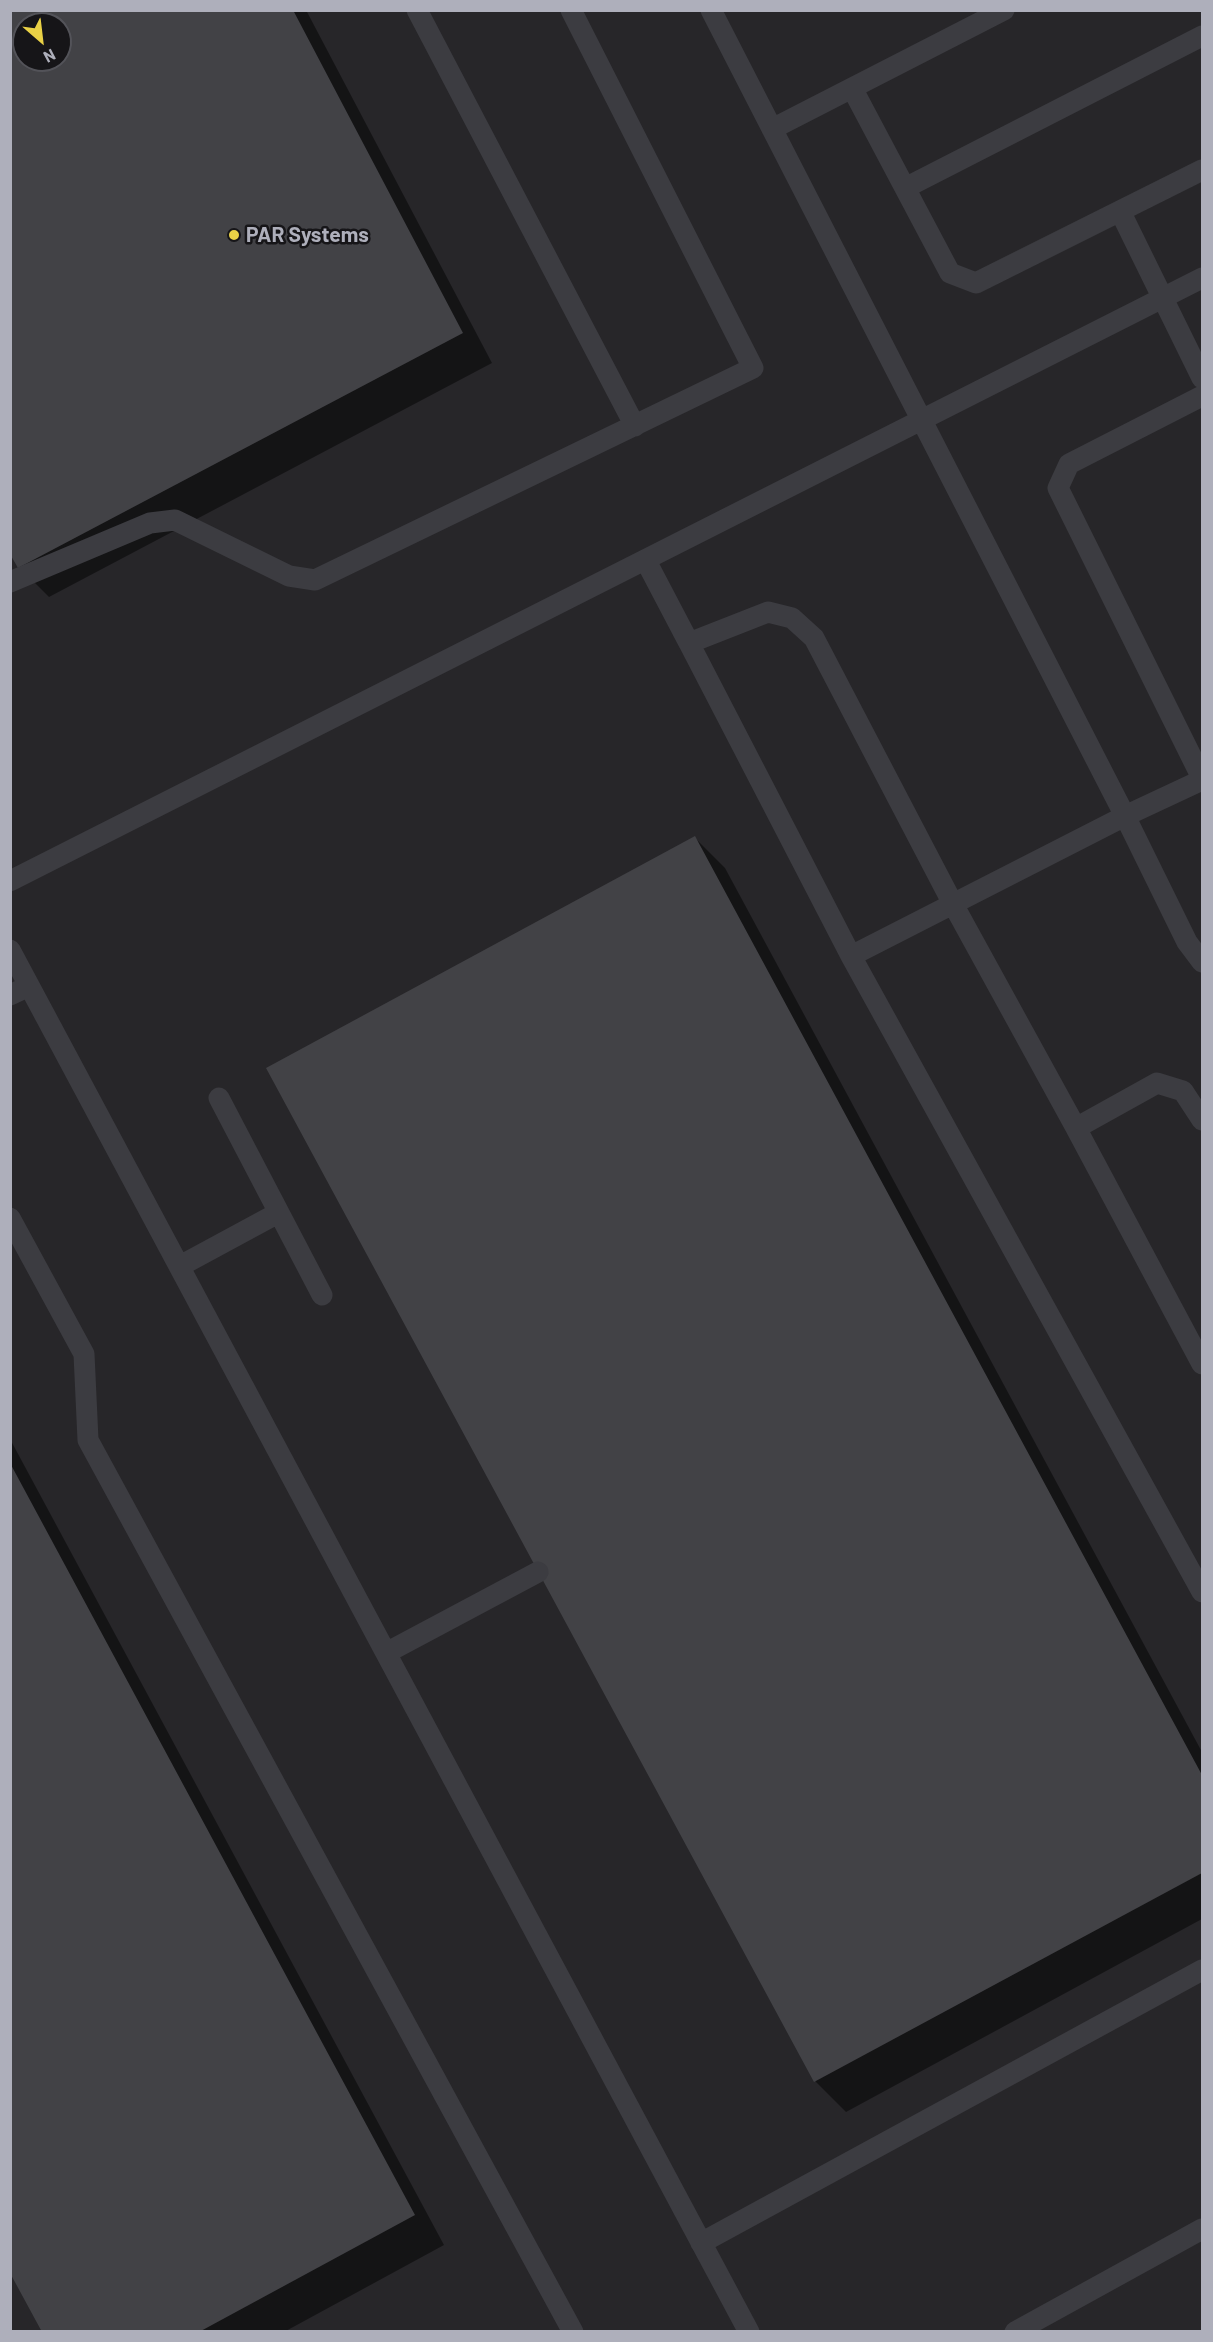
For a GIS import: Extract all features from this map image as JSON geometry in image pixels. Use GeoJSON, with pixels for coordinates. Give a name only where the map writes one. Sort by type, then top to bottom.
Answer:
{"type":"FeatureCollection","features":[{"type":"Feature","properties":{"kind":"lane"},"geometry":{"type":"LineString","coordinates":[[417,10],[635,426]]}},
{"type":"Feature","properties":{"kind":"lane"},"geometry":{"type":"LineString","coordinates":[[10,582],[150,523],[176,520],[289,576],[315,580],[753,368],[571,10]]}},
{"type":"Feature","properties":{"kind":"lane"},"geometry":{"type":"LineString","coordinates":[[711,10],[1125,816],[1186,942],[1203,962]]}},
{"type":"Feature","properties":{"kind":"lane"},"geometry":{"type":"LineString","coordinates":[[772,129],[1004,10]]}},
{"type":"Feature","properties":{"kind":"lane"},"geometry":{"type":"LineString","coordinates":[[905,188],[1203,36]]}},
{"type":"Feature","properties":{"kind":"lane"},"geometry":{"type":"LineString","coordinates":[[852,88],[950,273],[976,283],[1203,170]]}},
{"type":"Feature","properties":{"kind":"lane"},"geometry":{"type":"LineString","coordinates":[[1120,211],[1203,378]]}},
{"type":"Feature","properties":{"kind":"lane"},"geometry":{"type":"LineString","coordinates":[[10,881],[1203,279]]}},
{"type":"Feature","properties":{"kind":"lane"},"geometry":{"type":"LineString","coordinates":[[851,956],[1125,816],[1203,779],[1058,488],[1069,464],[1203,396]]}},
{"type":"Feature","properties":{"kind":"lane"},"geometry":{"type":"LineString","coordinates":[[646,561],[851,956],[1203,1592]]}},
{"type":"Feature","properties":{"kind":"lane"},"geometry":{"type":"LineString","coordinates":[[689,644],[768,612],[792,618],[814,638],[953,904],[1203,1364]]}},
{"type":"Feature","properties":{"kind":"lane"},"geometry":{"type":"LineString","coordinates":[[10,951],[20,991],[180,1266],[749,2331]]}},
{"type":"Feature","properties":{"kind":"lane"},"geometry":{"type":"LineString","coordinates":[[1076,1128],[1157,1083],[1183,1091],[1203,1120]]}},
{"type":"Feature","properties":{"kind":"lane"},"geometry":{"type":"LineString","coordinates":[[219,1098],[322,1295]]}},
{"type":"Feature","properties":{"kind":"lane"},"geometry":{"type":"LineString","coordinates":[[180,1266],[278,1213]]}},
{"type":"Feature","properties":{"kind":"lane"},"geometry":{"type":"LineString","coordinates":[[10,1218],[84,1354],[88,1440],[573,2331]]}},
{"type":"Feature","properties":{"kind":"lane"},"geometry":{"type":"LineString","coordinates":[[386,1653],[538,1572]]}},
{"type":"Feature","properties":{"kind":"lane"},"geometry":{"type":"LineString","coordinates":[[701,2243],[1203,1970]]}},
{"type":"Feature","properties":{"kind":"lane"},"geometry":{"type":"LineString","coordinates":[[1015,2331],[1203,2229]]}},
{"type":"Feature","properties":{"kind":"shaded area"},"geometry":{"type":"Polygon","coordinates":[[[11,11],[1202,11],[1202,2331],[11,2331],[11,11]]]}},
{"type":"Feature","properties":{"kind":"building"},"geometry":{"type":"Polygon","coordinates":[[[10,10],[293,10],[463,333],[18,568],[10,554],[10,10]]]}},
{"type":"Feature","properties":{"kind":"building"},"geometry":{"type":"Polygon","coordinates":[[[695,836],[1202,1775],[1202,1873],[814,2082],[266,1068],[695,836]]]}},
{"type":"Feature","properties":{"kind":"building"},"geometry":{"type":"Polygon","coordinates":[[[10,1463],[415,2215],[199,2332],[42,2332],[10,2273],[10,1463]]]}},
{"type":"Feature","properties":{"kind":"place","name":"PAR Systems"},"geometry":{"type":"Point","coordinates":[234,235]}}]}
